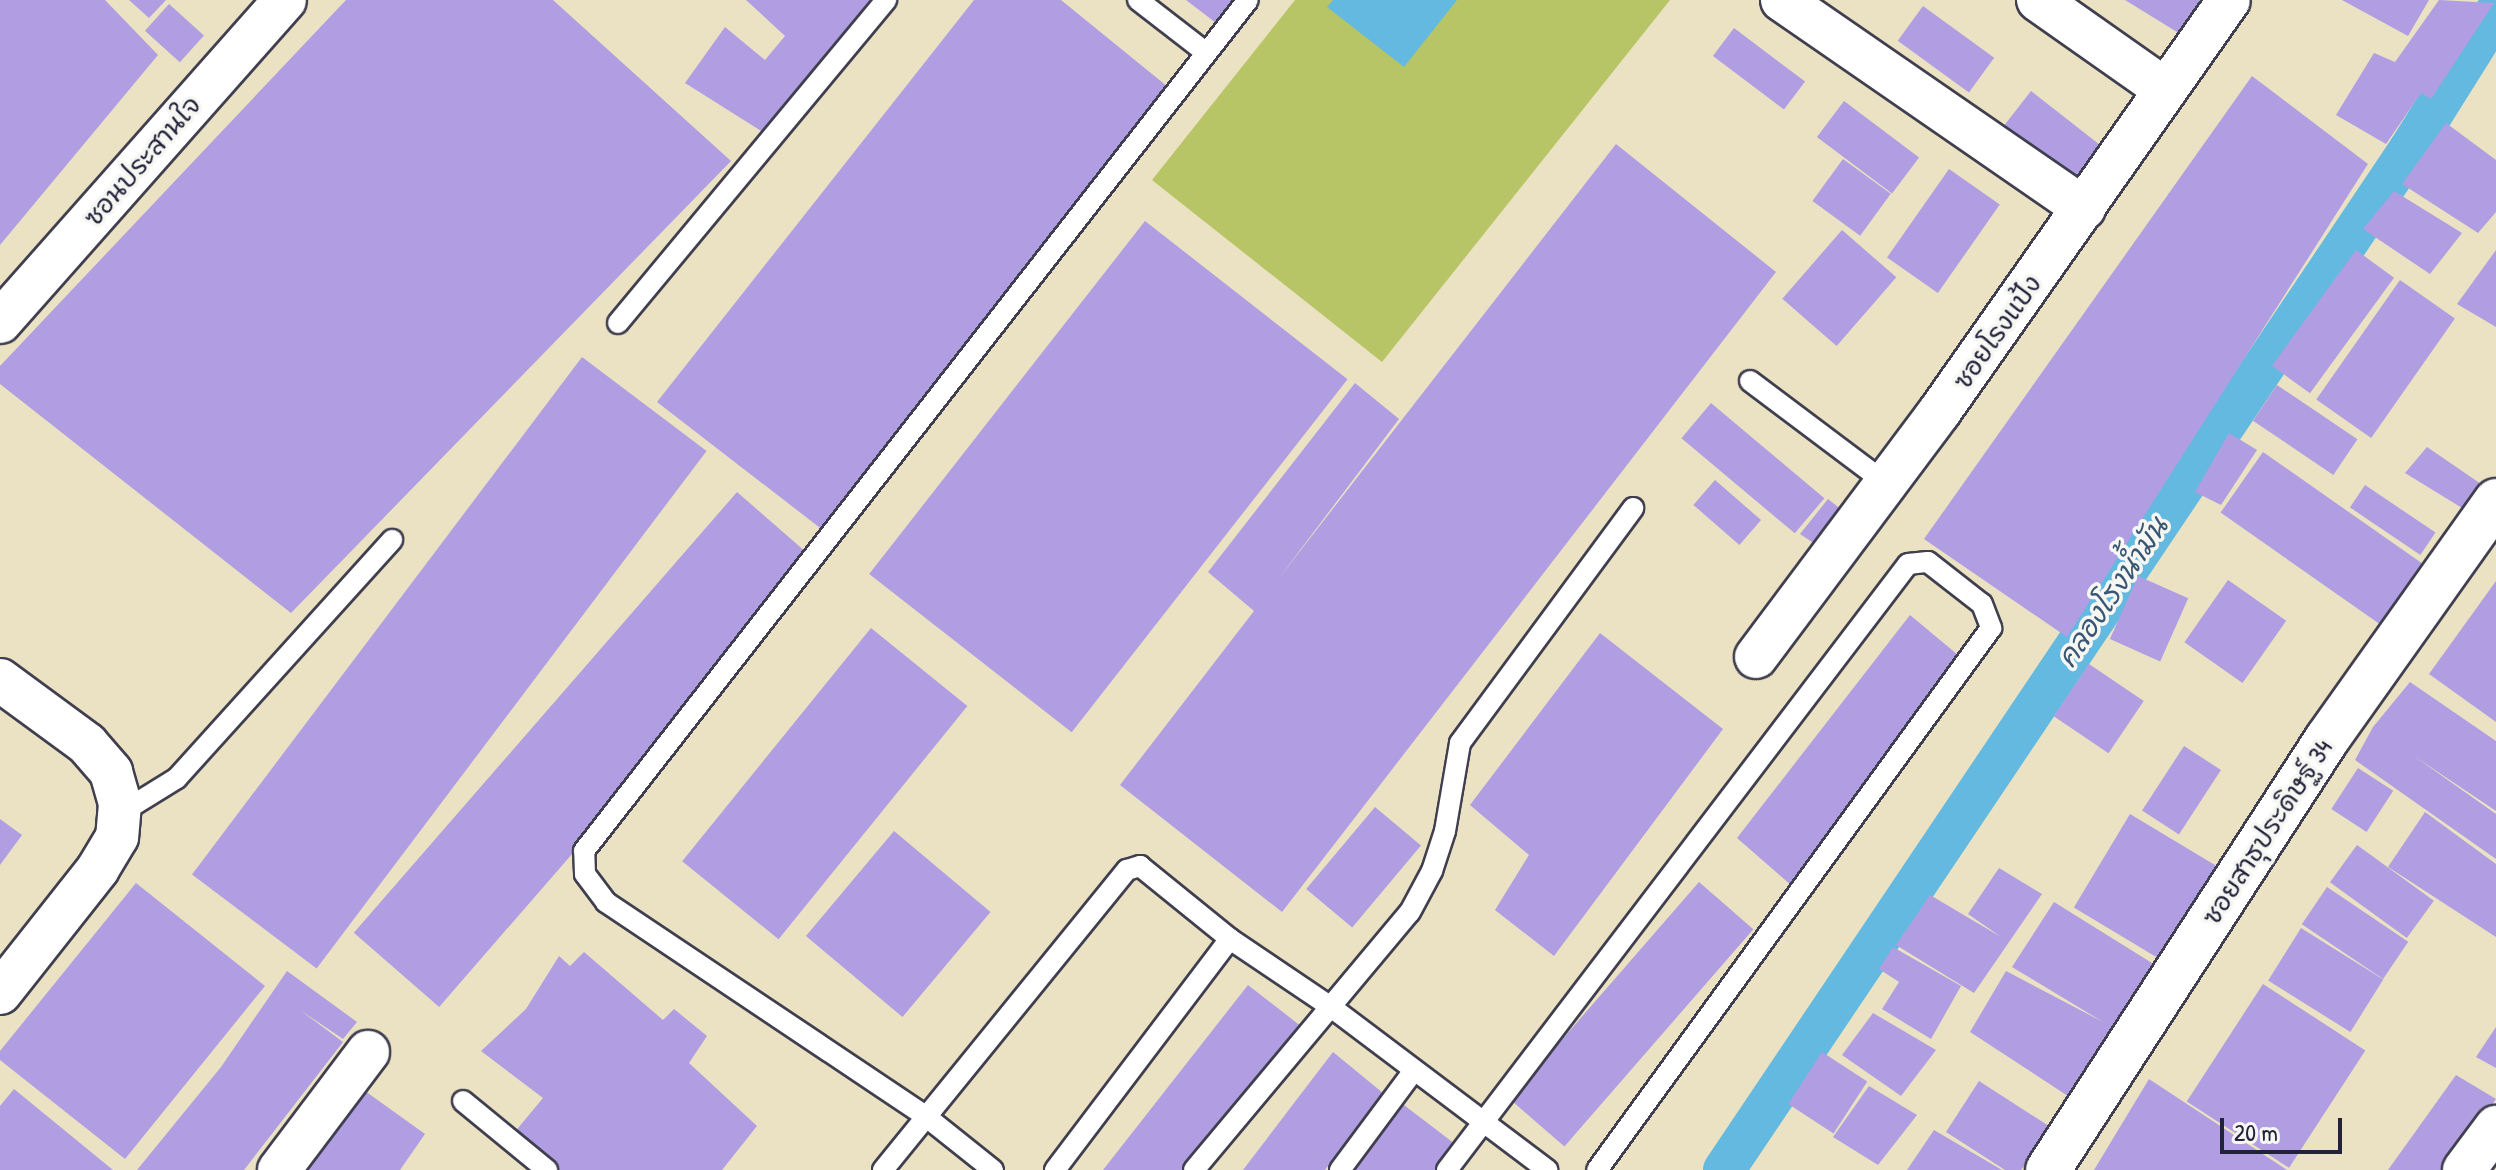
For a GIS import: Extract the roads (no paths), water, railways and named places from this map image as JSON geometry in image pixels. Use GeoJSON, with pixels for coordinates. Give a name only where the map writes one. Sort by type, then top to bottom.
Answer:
{"type":"FeatureCollection","features":[{"type":"Feature","properties":{"kind":"street","name":"ซอนประสานใจ"},"geometry":{"type":"LineString","coordinates":[[0,322],[285,0]]}},
{"type":"Feature","properties":{"kind":"street"},"geometry":{"type":"LineString","coordinates":[[1782,0],[2084,208]]}},
{"type":"Feature","properties":{"kind":"street"},"geometry":{"type":"LineString","coordinates":[[2038,0],[2166,90]]}},
{"type":"Feature","properties":{"kind":"street","name":"ซอยโรงแป้ง"},"geometry":{"type":"LineString","coordinates":[[1756,657],[1887,484],[2229,0]]}},
{"type":"Feature","properties":{"kind":"street","name":"ซอยสาธุประดิษฐ์ 34"},"geometry":{"type":"LineString","coordinates":[[2048,1170],[2327,739],[2496,501]]}},
{"type":"Feature","properties":{"kind":"street"},"geometry":{"type":"LineString","coordinates":[[0,680],[87,744],[111,772],[119,814],[117,837],[98,869],[0,993]]}},
{"type":"Feature","properties":{"kind":"street"},"geometry":{"type":"LineString","coordinates":[[279,1170],[368,1052]]}},
{"type":"Feature","properties":{"kind":"street"},"geometry":{"type":"LineString","coordinates":[[2464,1170],[2496,1127]]}},
{"type":"Feature","properties":{"kind":"lane"},"geometry":{"type":"LineString","coordinates":[[618,323],[886,0]]}},
{"type":"Feature","properties":{"kind":"lane"},"geometry":{"type":"LineString","coordinates":[[1138,0],[1204,51]]}},
{"type":"Feature","properties":{"kind":"lane"},"geometry":{"type":"LineString","coordinates":[[993,1170],[924,1115],[606,902],[585,874],[584,851],[1204,51],[1248,0]]}},
{"type":"Feature","properties":{"kind":"lane"},"geometry":{"type":"LineString","coordinates":[[1750,381],[1887,484]]}},
{"type":"Feature","properties":{"kind":"lane"},"geometry":{"type":"LineString","coordinates":[[1194,1170],[1410,912],[1432,871],[1460,743],[1633,508]]}},
{"type":"Feature","properties":{"kind":"lane"},"geometry":{"type":"LineString","coordinates":[[119,814],[177,778],[392,540]]}},
{"type":"Feature","properties":{"kind":"lane"},"geometry":{"type":"LineString","coordinates":[[1447,1170],[1908,564],[1928,562],[1982,604],[1991,628],[1597,1170]]}},
{"type":"Feature","properties":{"kind":"lane"},"geometry":{"type":"LineString","coordinates":[[883,1170],[924,1115],[1133,866],[1230,939],[1331,1007],[1412,1073],[1547,1170]]}},
{"type":"Feature","properties":{"kind":"lane"},"geometry":{"type":"LineString","coordinates":[[1055,1170],[1230,939]]}},
{"type":"Feature","properties":{"kind":"lane"},"geometry":{"type":"LineString","coordinates":[[1340,1170],[1412,1073]]}},
{"type":"Feature","properties":{"kind":"lane"},"geometry":{"type":"LineString","coordinates":[[463,1101],[547,1170]]}},
{"type":"Feature","properties":{"kind":"water"},"geometry":{"type":"Polygon","coordinates":[[[1333,0],[1457,0],[1404,67],[1327,7],[1333,0]]]}},
{"type":"Feature","properties":{"kind":"waterway","name":"คลองโรงน้ำมัน"},"geometry":{"type":"LineString","coordinates":[[1724,1170],[2410,149],[2496,12]]}}]}
